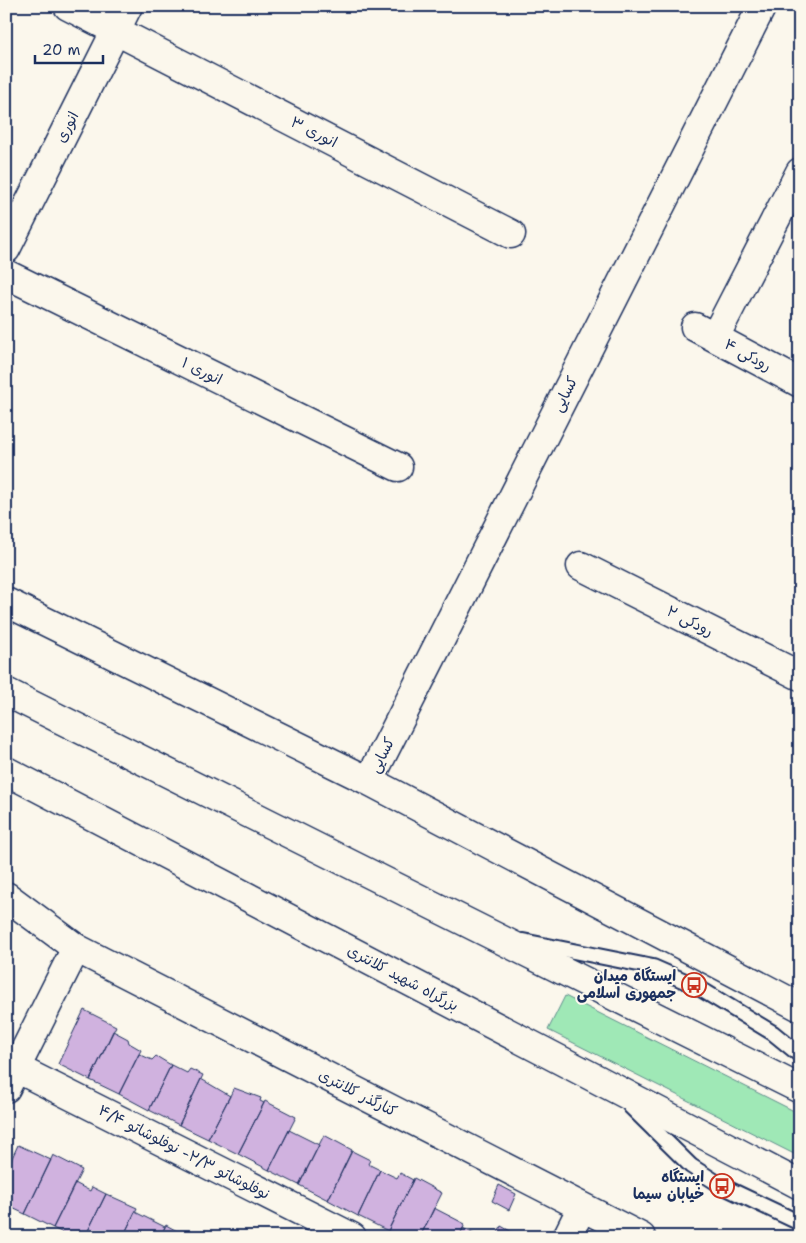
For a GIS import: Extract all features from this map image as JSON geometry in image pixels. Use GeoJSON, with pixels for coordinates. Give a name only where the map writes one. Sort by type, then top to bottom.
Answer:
{"type":"FeatureCollection","features":[{"type":"Feature","properties":{"kind":"main road","name":"انوری ۳"},"geometry":{"type":"LineString","coordinates":[[68,6],[122,18],[511,234]]}},
{"type":"Feature","properties":{"kind":"main road","name":"کسایی"},"geometry":{"type":"LineString","coordinates":[[369,781],[762,6]]}},
{"type":"Feature","properties":{"kind":"main road","name":"انوری"},"geometry":{"type":"LineString","coordinates":[[6,249],[122,18]]}},
{"type":"Feature","properties":{"kind":"main road","name":"رودکی ۴"},"geometry":{"type":"LineString","coordinates":[[800,172],[705,332],[800,383]]}},
{"type":"Feature","properties":{"kind":"main road","name":"انوری ۱"},"geometry":{"type":"LineString","coordinates":[[6,274],[398,468]]}},
{"type":"Feature","properties":{"kind":"main road","name":"رودکی ۲"},"geometry":{"type":"LineString","coordinates":[[581,566],[800,676]]}},
{"type":"Feature","properties":{"kind":"main road"},"geometry":{"type":"LineString","coordinates":[[6,602],[369,781],[800,1007]]}},
{"type":"Feature","properties":{"kind":"main road"},"geometry":{"type":"LineString","coordinates":[[6,692],[800,1089]]}},
{"type":"Feature","properties":{"kind":"main road","name":"بزرگراه شهید کلانتری"},"geometry":{"type":"LineString","coordinates":[[6,771],[800,1185]]}},
{"type":"Feature","properties":{"kind":"main road","name":"کنارگذر کلانتری"},"geometry":{"type":"LineString","coordinates":[[6,896],[76,948],[641,1237]]}},
{"type":"Feature","properties":{"kind":"main road"},"geometry":{"type":"LineString","coordinates":[[11,1078],[76,948]]}},
{"type":"Feature","properties":{"kind":"main road","name":"نوفلوشاتو ۲/۳- نوفلوشاتو ۴/۴"},"geometry":{"type":"LineString","coordinates":[[11,1078],[352,1237]]}},
{"type":"Feature","properties":{"kind":"main road"},"geometry":{"type":"LineString","coordinates":[[567,1237],[582,1207]]}},
{"type":"Feature","properties":{"kind":"lane"},"geometry":{"type":"LineString","coordinates":[[492,934],[653,967],[702,990],[774,1033],[800,1054]]}},
{"type":"Feature","properties":{"kind":"lane"},"geometry":{"type":"LineString","coordinates":[[610,1086],[691,1166],[722,1186],[800,1223]]}},
{"type":"Feature","properties":{"kind":"green space"},"geometry":{"type":"Polygon","coordinates":[[[565,996],[800,1114],[800,1157],[548,1030],[565,996]]]}},
{"type":"Feature","properties":{"kind":"building"},"geometry":{"type":"Polygon","coordinates":[[[84,1010],[116,1026],[90,1080],[58,1064],[84,1010]]]}},
{"type":"Feature","properties":{"kind":"building"},"geometry":{"type":"Polygon","coordinates":[[[113,1031],[128,1039],[129,1043],[141,1050],[119,1094],[90,1080],[113,1031]]]}},
{"type":"Feature","properties":{"kind":"building"},"geometry":{"type":"Polygon","coordinates":[[[139,1054],[152,1060],[156,1056],[171,1065],[149,1110],[119,1094],[139,1054]]]}},
{"type":"Feature","properties":{"kind":"building"},"geometry":{"type":"Polygon","coordinates":[[[171,1065],[187,1073],[190,1069],[203,1075],[179,1125],[149,1110],[171,1065]]]}},
{"type":"Feature","properties":{"kind":"building"},"geometry":{"type":"Polygon","coordinates":[[[201,1079],[230,1096],[208,1139],[179,1125],[201,1079]]]}},
{"type":"Feature","properties":{"kind":"building"},"geometry":{"type":"Polygon","coordinates":[[[234,1088],[261,1098],[260,1101],[264,1103],[238,1154],[208,1139],[234,1088]]]}},
{"type":"Feature","properties":{"kind":"building"},"geometry":{"type":"Polygon","coordinates":[[[265,1101],[296,1117],[269,1170],[238,1154],[265,1101]]]}},
{"type":"Feature","properties":{"kind":"building"},"geometry":{"type":"Polygon","coordinates":[[[289,1130],[319,1145],[299,1185],[269,1170],[289,1130]]]}},
{"type":"Feature","properties":{"kind":"building"},"geometry":{"type":"Polygon","coordinates":[[[324,1135],[352,1150],[328,1200],[299,1185],[324,1135]]]}},
{"type":"Feature","properties":{"kind":"building"},"geometry":{"type":"Polygon","coordinates":[[[18,1145],[51,1160],[25,1214],[6,1205],[6,1171],[18,1145]]]}},
{"type":"Feature","properties":{"kind":"building"},"geometry":{"type":"Polygon","coordinates":[[[352,1151],[370,1160],[368,1164],[380,1170],[358,1216],[328,1200],[352,1151]]]}},
{"type":"Feature","properties":{"kind":"building"},"geometry":{"type":"Polygon","coordinates":[[[53,1155],[82,1170],[53,1228],[25,1214],[53,1155]]]}},
{"type":"Feature","properties":{"kind":"building"},"geometry":{"type":"Polygon","coordinates":[[[380,1170],[397,1178],[400,1173],[413,1180],[388,1231],[358,1216],[380,1170]]]}},
{"type":"Feature","properties":{"kind":"building"},"geometry":{"type":"Polygon","coordinates":[[[414,1178],[442,1193],[420,1237],[400,1237],[388,1231],[414,1178]]]}},
{"type":"Feature","properties":{"kind":"building"},"geometry":{"type":"Polygon","coordinates":[[[75,1183],[90,1191],[92,1187],[106,1194],[85,1237],[71,1237],[53,1228],[75,1183]]]}},
{"type":"Feature","properties":{"kind":"building"},"geometry":{"type":"Polygon","coordinates":[[[499,1185],[516,1194],[509,1210],[492,1201],[499,1185]]]}},
{"type":"Feature","properties":{"kind":"building"},"geometry":{"type":"Polygon","coordinates":[[[106,1194],[137,1208],[123,1237],[85,1237],[106,1194]]]}},
{"type":"Feature","properties":{"kind":"building"},"geometry":{"type":"Polygon","coordinates":[[[434,1208],[465,1224],[459,1237],[420,1237],[434,1208]]]}},
{"type":"Feature","properties":{"kind":"building"},"geometry":{"type":"Polygon","coordinates":[[[135,1212],[165,1227],[160,1237],[123,1237],[135,1212]]]}},
{"type":"Feature","properties":{"kind":"building"},"geometry":{"type":"Polygon","coordinates":[[[166,1225],[188,1237],[160,1237],[166,1225]]]}},
{"type":"Feature","properties":{"kind":"building"},"geometry":{"type":"Polygon","coordinates":[[[501,1226],[521,1237],[496,1237],[501,1226]]]}},
{"type":"Feature","properties":{"kind":"building"},"geometry":{"type":"Polygon","coordinates":[[[463,1228],[479,1237],[459,1237],[463,1228]]]}},
{"type":"Feature","properties":{"kind":"place","name":"ایستگاه میدان جمهوری اسلامی"},"geometry":{"type":"Point","coordinates":[694,985]}},
{"type":"Feature","properties":{"kind":"place","name":"ایستگاه خیابان سیما"},"geometry":{"type":"Point","coordinates":[722,1186]}}]}
